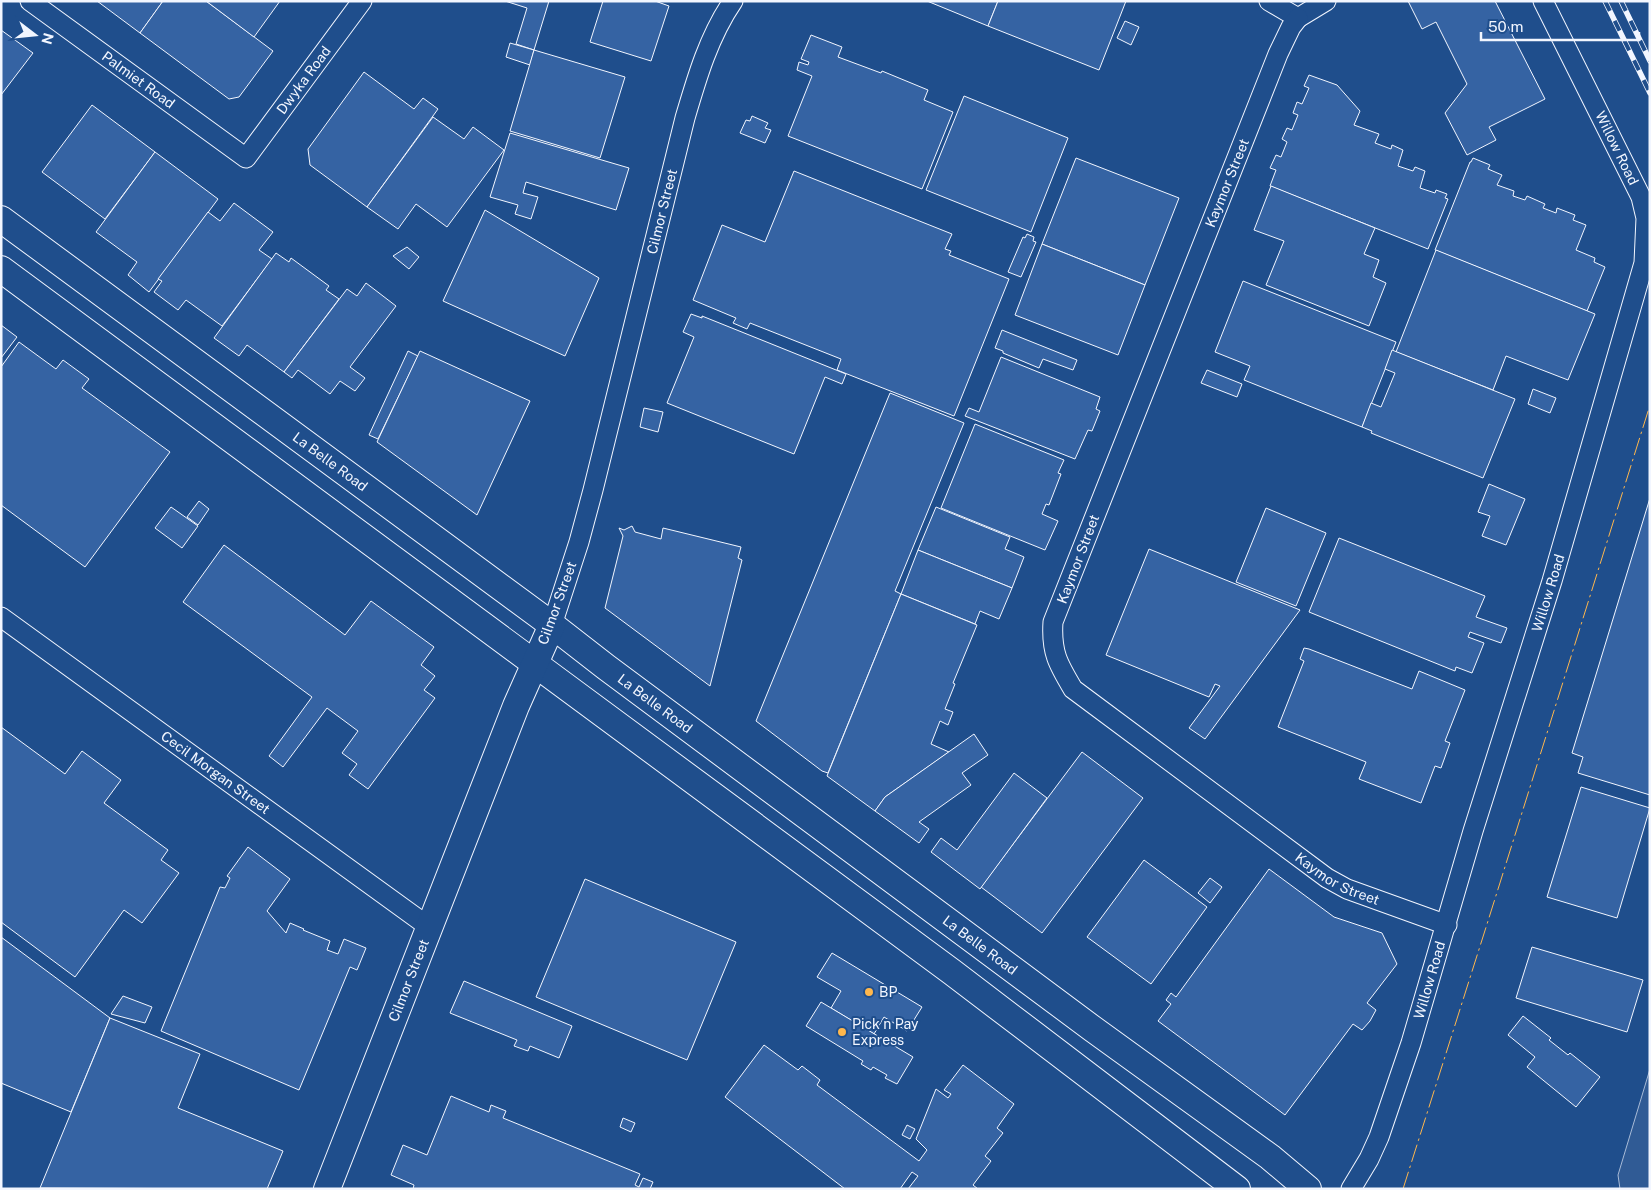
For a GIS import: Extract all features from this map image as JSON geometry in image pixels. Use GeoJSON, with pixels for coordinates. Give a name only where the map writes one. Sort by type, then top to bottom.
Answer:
{"type":"FeatureCollection","features":[{"type":"Feature","properties":{"kind":"main road","name":"La Belle Road"},"geometry":{"type":"LineString","coordinates":[[1,219],[552,625],[1093,1029],[1270,1157],[1308,1189]]}},
{"type":"Feature","properties":{"kind":"main road"},"geometry":{"type":"LineString","coordinates":[[1,269],[952,972],[1237,1189]]}},
{"type":"Feature","properties":{"kind":"main road","name":"Cilmor Street"},"geometry":{"type":"LineString","coordinates":[[327,1189],[429,927],[534,664],[552,625]]}},
{"type":"Feature","properties":{"kind":"street","name":"Palmiet Road"},"geometry":{"type":"LineString","coordinates":[[30,1],[246,158]]}},
{"type":"Feature","properties":{"kind":"street","name":"Dwyka Road"},"geometry":{"type":"LineString","coordinates":[[246,158],[362,1]]}},
{"type":"Feature","properties":{"kind":"street","name":"Cilmor Street"},"geometry":{"type":"LineString","coordinates":[[552,625],[586,516],[692,92],[709,45],[733,1]]}},
{"type":"Feature","properties":{"kind":"street"},"geometry":{"type":"LineString","coordinates":[[1269,1],[1298,18],[1326,1]]}},
{"type":"Feature","properties":{"kind":"street","name":"Willow Road"},"geometry":{"type":"LineString","coordinates":[[1351,1189],[1369,1159],[1380,1133],[1411,1043],[1473,831],[1552,581],[1644,263],[1646,218],[1641,197],[1543,1]]}},
{"type":"Feature","properties":{"kind":"street","name":"Kaymor Street"},"geometry":{"type":"LineString","coordinates":[[1298,18],[1281,46],[1149,378],[1053,622],[1052,641],[1055,656],[1073,689],[1327,878],[1347,889],[1446,925]]}},
{"type":"Feature","properties":{"kind":"street","name":"Cecil Morgan Street"},"geometry":{"type":"LineString","coordinates":[[1,618],[429,927]]}},
{"type":"Feature","properties":{"kind":"shaded area"},"geometry":{"type":"Polygon","coordinates":[[[1650,1069],[1650,1189],[1620,1189],[1618,1175],[1650,1069]]]}},
{"type":"Feature","properties":{"kind":"building"},"geometry":{"type":"Polygon","coordinates":[[[97,1],[163,1],[140,33],[97,1]]]}},
{"type":"Feature","properties":{"kind":"building"},"geometry":{"type":"Polygon","coordinates":[[[163,1],[206,1],[273,51],[239,97],[229,99],[140,33],[163,1]]]}},
{"type":"Feature","properties":{"kind":"building"},"geometry":{"type":"Polygon","coordinates":[[[206,1],[280,1],[254,37],[206,1]]]}},
{"type":"Feature","properties":{"kind":"building"},"geometry":{"type":"Polygon","coordinates":[[[505,1],[549,1],[534,50],[516,44],[527,8],[505,1]]]}},
{"type":"Feature","properties":{"kind":"building"},"geometry":{"type":"Polygon","coordinates":[[[603,1],[655,1],[669,6],[651,61],[590,42],[603,1]]]}},
{"type":"Feature","properties":{"kind":"building"},"geometry":{"type":"Polygon","coordinates":[[[927,1],[998,1],[988,26],[927,1]]]}},
{"type":"Feature","properties":{"kind":"building"},"geometry":{"type":"Polygon","coordinates":[[[998,1],[1126,1],[1099,70],[988,26],[998,1]]]}},
{"type":"Feature","properties":{"kind":"building"},"geometry":{"type":"Polygon","coordinates":[[[1408,1],[1495,1],[1545,99],[1489,127],[1496,140],[1467,155],[1445,113],[1467,84],[1436,22],[1422,29],[1408,1]]]}},
{"type":"Feature","properties":{"kind":"building"},"geometry":{"type":"Polygon","coordinates":[[[1125,21],[1139,27],[1131,45],[1117,38],[1125,21]]]}},
{"type":"Feature","properties":{"kind":"building"},"geometry":{"type":"Polygon","coordinates":[[[1,30],[33,53],[1,95],[1,30]]]}},
{"type":"Feature","properties":{"kind":"building"},"geometry":{"type":"Polygon","coordinates":[[[811,35],[842,47],[838,57],[881,73],[882,71],[928,90],[924,100],[953,112],[922,189],[788,136],[812,76],[797,70],[799,62],[808,65],[809,62],[801,59],[811,35]]]}},
{"type":"Feature","properties":{"kind":"building"},"geometry":{"type":"Polygon","coordinates":[[[510,43],[534,50],[530,65],[506,57],[510,43]]]}},
{"type":"Feature","properties":{"kind":"building"},"geometry":{"type":"Polygon","coordinates":[[[534,50],[625,77],[600,158],[510,131],[534,50]]]}},
{"type":"Feature","properties":{"kind":"building"},"geometry":{"type":"Polygon","coordinates":[[[364,72],[414,109],[423,98],[438,109],[367,207],[310,165],[308,149],[364,72]]]}},
{"type":"Feature","properties":{"kind":"building"},"geometry":{"type":"Polygon","coordinates":[[[1309,75],[1337,85],[1360,111],[1354,125],[1379,134],[1375,143],[1391,149],[1392,145],[1403,150],[1398,166],[1413,171],[1415,167],[1425,171],[1420,188],[1435,193],[1436,190],[1447,194],[1445,198],[1448,199],[1428,249],[1270,186],[1276,170],[1270,168],[1276,155],[1281,157],[1287,142],[1282,139],[1287,128],[1292,130],[1298,115],[1293,113],[1297,102],[1302,104],[1309,88],[1304,86],[1309,75]]]}},
{"type":"Feature","properties":{"kind":"building"},"geometry":{"type":"Polygon","coordinates":[[[964,96],[1068,138],[1031,232],[926,190],[964,96]]]}},
{"type":"Feature","properties":{"kind":"building"},"geometry":{"type":"Polygon","coordinates":[[[92,105],[155,152],[105,219],[42,172],[92,105]]]}},
{"type":"Feature","properties":{"kind":"building"},"geometry":{"type":"Polygon","coordinates":[[[752,116],[768,123],[765,128],[771,130],[765,143],[740,133],[746,120],[750,121],[752,116]]]}},
{"type":"Feature","properties":{"kind":"building"},"geometry":{"type":"Polygon","coordinates":[[[433,117],[464,139],[473,127],[504,150],[447,227],[416,204],[398,229],[367,207],[433,117]]]}},
{"type":"Feature","properties":{"kind":"building"},"geometry":{"type":"Polygon","coordinates":[[[510,133],[629,168],[616,210],[526,182],[523,193],[538,197],[531,219],[515,214],[518,205],[490,197],[510,133]]]}},
{"type":"Feature","properties":{"kind":"building"},"geometry":{"type":"Polygon","coordinates":[[[155,152],[218,199],[149,292],[128,275],[137,262],[96,232],[155,152]]]}},
{"type":"Feature","properties":{"kind":"building"},"geometry":{"type":"Polygon","coordinates":[[[1076,158],[1179,198],[1145,285],[1042,244],[1076,158]]]}},
{"type":"Feature","properties":{"kind":"building"},"geometry":{"type":"Polygon","coordinates":[[[1473,158],[1490,165],[1488,169],[1502,175],[1497,185],[1514,191],[1513,196],[1525,200],[1527,196],[1545,204],[1543,208],[1556,213],[1557,208],[1575,215],[1573,220],[1586,225],[1576,250],[1595,258],[1594,262],[1605,267],[1587,311],[1435,250],[1473,158]]]}},
{"type":"Feature","properties":{"kind":"building"},"geometry":{"type":"Polygon","coordinates":[[[794,171],[952,234],[945,249],[951,251],[949,255],[1009,279],[954,416],[837,370],[841,359],[750,323],[747,329],[733,323],[736,318],[693,300],[722,225],[765,242],[794,171]]]}},
{"type":"Feature","properties":{"kind":"building"},"geometry":{"type":"Polygon","coordinates":[[[1271,186],[1375,228],[1364,254],[1379,260],[1373,277],[1386,283],[1369,326],[1266,285],[1284,241],[1254,230],[1271,186]]]}},
{"type":"Feature","properties":{"kind":"building"},"geometry":{"type":"Polygon","coordinates":[[[234,203],[273,232],[259,250],[272,259],[222,326],[186,300],[178,310],[154,292],[162,281],[158,279],[208,212],[220,221],[234,203]]]}},
{"type":"Feature","properties":{"kind":"building"},"geometry":{"type":"Polygon","coordinates":[[[485,210],[599,278],[565,356],[443,301],[485,210]]]}},
{"type":"Feature","properties":{"kind":"building"},"geometry":{"type":"Polygon","coordinates":[[[1027,234],[1034,237],[1033,241],[1036,242],[1021,277],[1008,272],[1023,237],[1025,238],[1027,234]]]}},
{"type":"Feature","properties":{"kind":"building"},"geometry":{"type":"Polygon","coordinates":[[[1042,244],[1145,285],[1118,355],[1015,315],[1042,244]]]}},
{"type":"Feature","properties":{"kind":"building"},"geometry":{"type":"Polygon","coordinates":[[[407,247],[419,257],[409,269],[393,256],[407,247]]]}},
{"type":"Feature","properties":{"kind":"building"},"geometry":{"type":"Polygon","coordinates":[[[1436,250],[1595,314],[1568,380],[1506,356],[1493,390],[1396,352],[1436,250]]]}},
{"type":"Feature","properties":{"kind":"building"},"geometry":{"type":"Polygon","coordinates":[[[276,253],[289,262],[291,258],[329,286],[326,290],[339,299],[284,372],[247,345],[239,356],[214,338],[276,253]]]}},
{"type":"Feature","properties":{"kind":"building"},"geometry":{"type":"Polygon","coordinates":[[[1243,281],[1396,342],[1362,427],[1244,380],[1250,366],[1215,352],[1243,281]]]}},
{"type":"Feature","properties":{"kind":"building"},"geometry":{"type":"Polygon","coordinates":[[[366,283],[396,306],[350,367],[365,378],[355,391],[340,381],[330,394],[298,370],[292,378],[284,372],[347,289],[357,296],[366,283]]]}},
{"type":"Feature","properties":{"kind":"building"},"geometry":{"type":"Polygon","coordinates":[[[691,314],[702,318],[702,316],[846,374],[842,384],[825,377],[794,454],[667,403],[694,337],[683,332],[691,314]]]}},
{"type":"Feature","properties":{"kind":"building"},"geometry":{"type":"Polygon","coordinates":[[[1,325],[17,337],[1,358],[1,325]]]}},
{"type":"Feature","properties":{"kind":"building"},"geometry":{"type":"Polygon","coordinates":[[[1002,330],[1077,360],[1073,370],[1043,359],[1039,368],[1003,353],[1003,351],[995,348],[1002,330]]]}},
{"type":"Feature","properties":{"kind":"building"},"geometry":{"type":"Polygon","coordinates":[[[19,342],[56,369],[63,360],[89,379],[82,388],[170,452],[85,567],[1,505],[1,367],[19,342]]]}},
{"type":"Feature","properties":{"kind":"building"},"geometry":{"type":"Polygon","coordinates":[[[1392,350],[1515,399],[1483,478],[1371,433],[1372,431],[1362,427],[1371,403],[1381,407],[1395,373],[1385,369],[1392,350]]]}},
{"type":"Feature","properties":{"kind":"building"},"geometry":{"type":"Polygon","coordinates":[[[408,351],[418,356],[378,439],[369,435],[408,351]]]}},
{"type":"Feature","properties":{"kind":"building"},"geometry":{"type":"Polygon","coordinates":[[[420,351],[530,401],[477,515],[377,442],[420,351]]]}},
{"type":"Feature","properties":{"kind":"building"},"geometry":{"type":"Polygon","coordinates":[[[1001,357],[1100,397],[1096,409],[1100,411],[1092,431],[1088,430],[1075,459],[965,416],[969,408],[979,412],[1001,357]]]}},
{"type":"Feature","properties":{"kind":"building"},"geometry":{"type":"Polygon","coordinates":[[[1207,370],[1242,384],[1237,397],[1201,383],[1207,370]]]}},
{"type":"Feature","properties":{"kind":"building"},"geometry":{"type":"Polygon","coordinates":[[[1533,389],[1556,398],[1550,413],[1528,404],[1533,389]]]}},
{"type":"Feature","properties":{"kind":"building"},"geometry":{"type":"Polygon","coordinates":[[[890,393],[964,423],[895,591],[901,594],[828,773],[822,771],[756,721],[890,393]]]}},
{"type":"Feature","properties":{"kind":"building"},"geometry":{"type":"Polygon","coordinates":[[[644,408],[663,412],[658,432],[640,427],[644,408]]]}},
{"type":"Feature","properties":{"kind":"building"},"geometry":{"type":"Polygon","coordinates":[[[975,424],[1064,460],[1058,473],[1061,474],[1049,505],[1046,504],[1042,514],[1058,521],[1045,550],[941,508],[975,424]]]}},
{"type":"Feature","properties":{"kind":"building"},"geometry":{"type":"Polygon","coordinates":[[[1489,484],[1525,499],[1506,545],[1482,536],[1490,516],[1478,512],[1489,484]]]}},
{"type":"Feature","properties":{"kind":"building"},"geometry":{"type":"Polygon","coordinates":[[[1650,498],[1650,795],[1578,773],[1583,757],[1572,753],[1650,498]]]}},
{"type":"Feature","properties":{"kind":"building"},"geometry":{"type":"Polygon","coordinates":[[[199,501],[209,509],[198,525],[187,517],[199,501]]]}},
{"type":"Feature","properties":{"kind":"building"},"geometry":{"type":"Polygon","coordinates":[[[171,507],[198,526],[182,548],[155,528],[171,507]]]}},
{"type":"Feature","properties":{"kind":"building"},"geometry":{"type":"Polygon","coordinates":[[[936,507],[1010,537],[1005,549],[1024,557],[1012,588],[918,550],[936,507]]]}},
{"type":"Feature","properties":{"kind":"building"},"geometry":{"type":"Polygon","coordinates":[[[1266,508],[1326,533],[1296,606],[1236,582],[1266,508]]]}},
{"type":"Feature","properties":{"kind":"building"},"geometry":{"type":"Polygon","coordinates":[[[632,526],[635,532],[661,539],[663,528],[741,547],[738,558],[742,560],[710,686],[605,608],[623,536],[619,528],[624,530],[632,526]]]}},
{"type":"Feature","properties":{"kind":"building"},"geometry":{"type":"Polygon","coordinates":[[[1339,538],[1485,596],[1476,617],[1507,628],[1501,643],[1470,632],[1468,637],[1484,643],[1472,673],[1456,667],[1455,671],[1309,612],[1339,538]]]}},
{"type":"Feature","properties":{"kind":"building"},"geometry":{"type":"Polygon","coordinates":[[[224,545],[345,635],[371,601],[434,647],[421,665],[435,676],[424,690],[435,698],[368,789],[349,775],[357,764],[342,753],[358,731],[327,708],[283,767],[269,756],[312,697],[183,602],[224,545]]]}},
{"type":"Feature","properties":{"kind":"building"},"geometry":{"type":"Polygon","coordinates":[[[1149,549],[1300,610],[1205,739],[1189,728],[1220,686],[1215,684],[1209,697],[1106,655],[1149,549]]]}},
{"type":"Feature","properties":{"kind":"building"},"geometry":{"type":"Polygon","coordinates":[[[918,550],[1012,588],[999,619],[980,611],[975,624],[901,594],[918,550]]]}},
{"type":"Feature","properties":{"kind":"building"},"geometry":{"type":"Polygon","coordinates":[[[901,594],[977,625],[953,683],[955,684],[945,709],[953,712],[948,725],[940,721],[931,744],[949,752],[885,797],[875,811],[827,776],[901,594]]]}},
{"type":"Feature","properties":{"kind":"building"},"geometry":{"type":"Polygon","coordinates":[[[1304,648],[1412,689],[1419,671],[1465,690],[1445,741],[1450,743],[1441,768],[1435,766],[1421,803],[1359,779],[1366,762],[1278,727],[1304,661],[1300,659],[1304,648]]]}},
{"type":"Feature","properties":{"kind":"building"},"geometry":{"type":"Polygon","coordinates":[[[1,727],[65,774],[82,751],[121,780],[104,803],[168,850],[161,860],[179,873],[142,923],[124,910],[75,977],[1,922],[1,727]]]}},
{"type":"Feature","properties":{"kind":"building"},"geometry":{"type":"Polygon","coordinates":[[[974,734],[988,755],[962,773],[971,785],[919,822],[929,829],[919,843],[875,811],[885,797],[974,734]]]}},
{"type":"Feature","properties":{"kind":"building"},"geometry":{"type":"Polygon","coordinates":[[[1082,752],[1143,798],[1042,933],[981,887],[1082,752]]]}},
{"type":"Feature","properties":{"kind":"building"},"geometry":{"type":"Polygon","coordinates":[[[1014,773],[1047,798],[980,889],[931,852],[941,838],[957,850],[1014,773]]]}},
{"type":"Feature","properties":{"kind":"building"},"geometry":{"type":"Polygon","coordinates":[[[1581,787],[1650,808],[1617,918],[1547,897],[1581,787]]]}},
{"type":"Feature","properties":{"kind":"building"},"geometry":{"type":"Polygon","coordinates":[[[248,847],[290,879],[267,911],[286,933],[290,923],[330,941],[327,950],[338,954],[344,939],[366,948],[357,970],[350,967],[299,1090],[161,1031],[220,887],[225,888],[230,878],[227,876],[248,847]]]}},
{"type":"Feature","properties":{"kind":"building"},"geometry":{"type":"Polygon","coordinates":[[[1144,860],[1207,907],[1151,984],[1087,937],[1144,860]]]}},
{"type":"Feature","properties":{"kind":"building"},"geometry":{"type":"Polygon","coordinates":[[[1269,869],[1334,917],[1382,933],[1397,964],[1367,1003],[1376,1010],[1370,1021],[1362,1030],[1353,1024],[1285,1115],[1158,1021],[1171,1004],[1166,1000],[1171,993],[1176,997],[1269,869]]]}},
{"type":"Feature","properties":{"kind":"building"},"geometry":{"type":"Polygon","coordinates":[[[1210,878],[1222,887],[1210,903],[1198,893],[1210,878]]]}},
{"type":"Feature","properties":{"kind":"building"},"geometry":{"type":"Polygon","coordinates":[[[585,879],[736,942],[687,1060],[536,997],[585,879]]]}},
{"type":"Feature","properties":{"kind":"building"},"geometry":{"type":"Polygon","coordinates":[[[1,937],[110,1018],[71,1112],[1,1083],[1,937]]]}},
{"type":"Feature","properties":{"kind":"building"},"geometry":{"type":"Polygon","coordinates":[[[1532,947],[1643,980],[1627,1032],[1516,998],[1532,947]]]}},
{"type":"Feature","properties":{"kind":"building"},"geometry":{"type":"Polygon","coordinates":[[[832,953],[922,1007],[907,1031],[884,1017],[874,1034],[831,1008],[841,991],[817,977],[832,953]]]}},
{"type":"Feature","properties":{"kind":"building"},"geometry":{"type":"Polygon","coordinates":[[[464,981],[572,1026],[559,1058],[530,1046],[528,1051],[514,1046],[517,1040],[450,1013],[464,981]]]}},
{"type":"Feature","properties":{"kind":"building"},"geometry":{"type":"Polygon","coordinates":[[[123,996],[152,1007],[145,1023],[111,1014],[123,996]]]}},
{"type":"Feature","properties":{"kind":"building"},"geometry":{"type":"Polygon","coordinates":[[[821,1002],[913,1057],[897,1084],[885,1078],[887,1075],[873,1067],[871,1070],[861,1064],[863,1061],[806,1026],[821,1002]]]}},
{"type":"Feature","properties":{"kind":"building"},"geometry":{"type":"Polygon","coordinates":[[[1523,1016],[1551,1038],[1549,1040],[1568,1055],[1570,1053],[1600,1077],[1576,1107],[1527,1067],[1535,1057],[1508,1035],[1523,1016]]]}},
{"type":"Feature","properties":{"kind":"building"},"geometry":{"type":"Polygon","coordinates":[[[110,1018],[200,1054],[178,1108],[283,1151],[267,1189],[40,1188],[110,1018]]]}},
{"type":"Feature","properties":{"kind":"building"},"geometry":{"type":"Polygon","coordinates":[[[764,1045],[798,1070],[802,1066],[820,1080],[817,1085],[919,1161],[927,1150],[916,1139],[936,1089],[948,1098],[951,1094],[944,1090],[963,1065],[1014,1104],[997,1128],[1003,1133],[985,1156],[991,1161],[973,1185],[978,1189],[908,1189],[918,1176],[912,1172],[900,1189],[845,1189],[725,1097],[764,1045]]]}},
{"type":"Feature","properties":{"kind":"building"},"geometry":{"type":"Polygon","coordinates":[[[451,1096],[489,1112],[491,1105],[506,1111],[503,1118],[640,1174],[635,1185],[639,1187],[643,1178],[653,1182],[650,1189],[413,1189],[414,1185],[391,1175],[403,1145],[427,1155],[451,1096]]]}},
{"type":"Feature","properties":{"kind":"building"},"geometry":{"type":"Polygon","coordinates":[[[623,1118],[635,1123],[631,1132],[620,1127],[623,1118]]]}},
{"type":"Feature","properties":{"kind":"building"},"geometry":{"type":"Polygon","coordinates":[[[907,1125],[915,1129],[910,1139],[902,1135],[907,1125]]]}},
{"type":"Feature","properties":{"kind":"railway"},"geometry":{"type":"LineString","coordinates":[[1605,1],[1650,93]]}},
{"type":"Feature","properties":{"kind":"railway"},"geometry":{"type":"LineString","coordinates":[[1621,1],[1650,61]]}},
{"type":"Feature","properties":{"kind":"power"},"geometry":{"type":"LineString","coordinates":[[1403,1189],[1650,405]]}},
{"type":"Feature","properties":{"kind":"place","name":"BP"},"geometry":{"type":"Point","coordinates":[869,992]}},
{"type":"Feature","properties":{"kind":"place","name":"Pick n Pay Express"},"geometry":{"type":"Point","coordinates":[842,1032]}}]}
